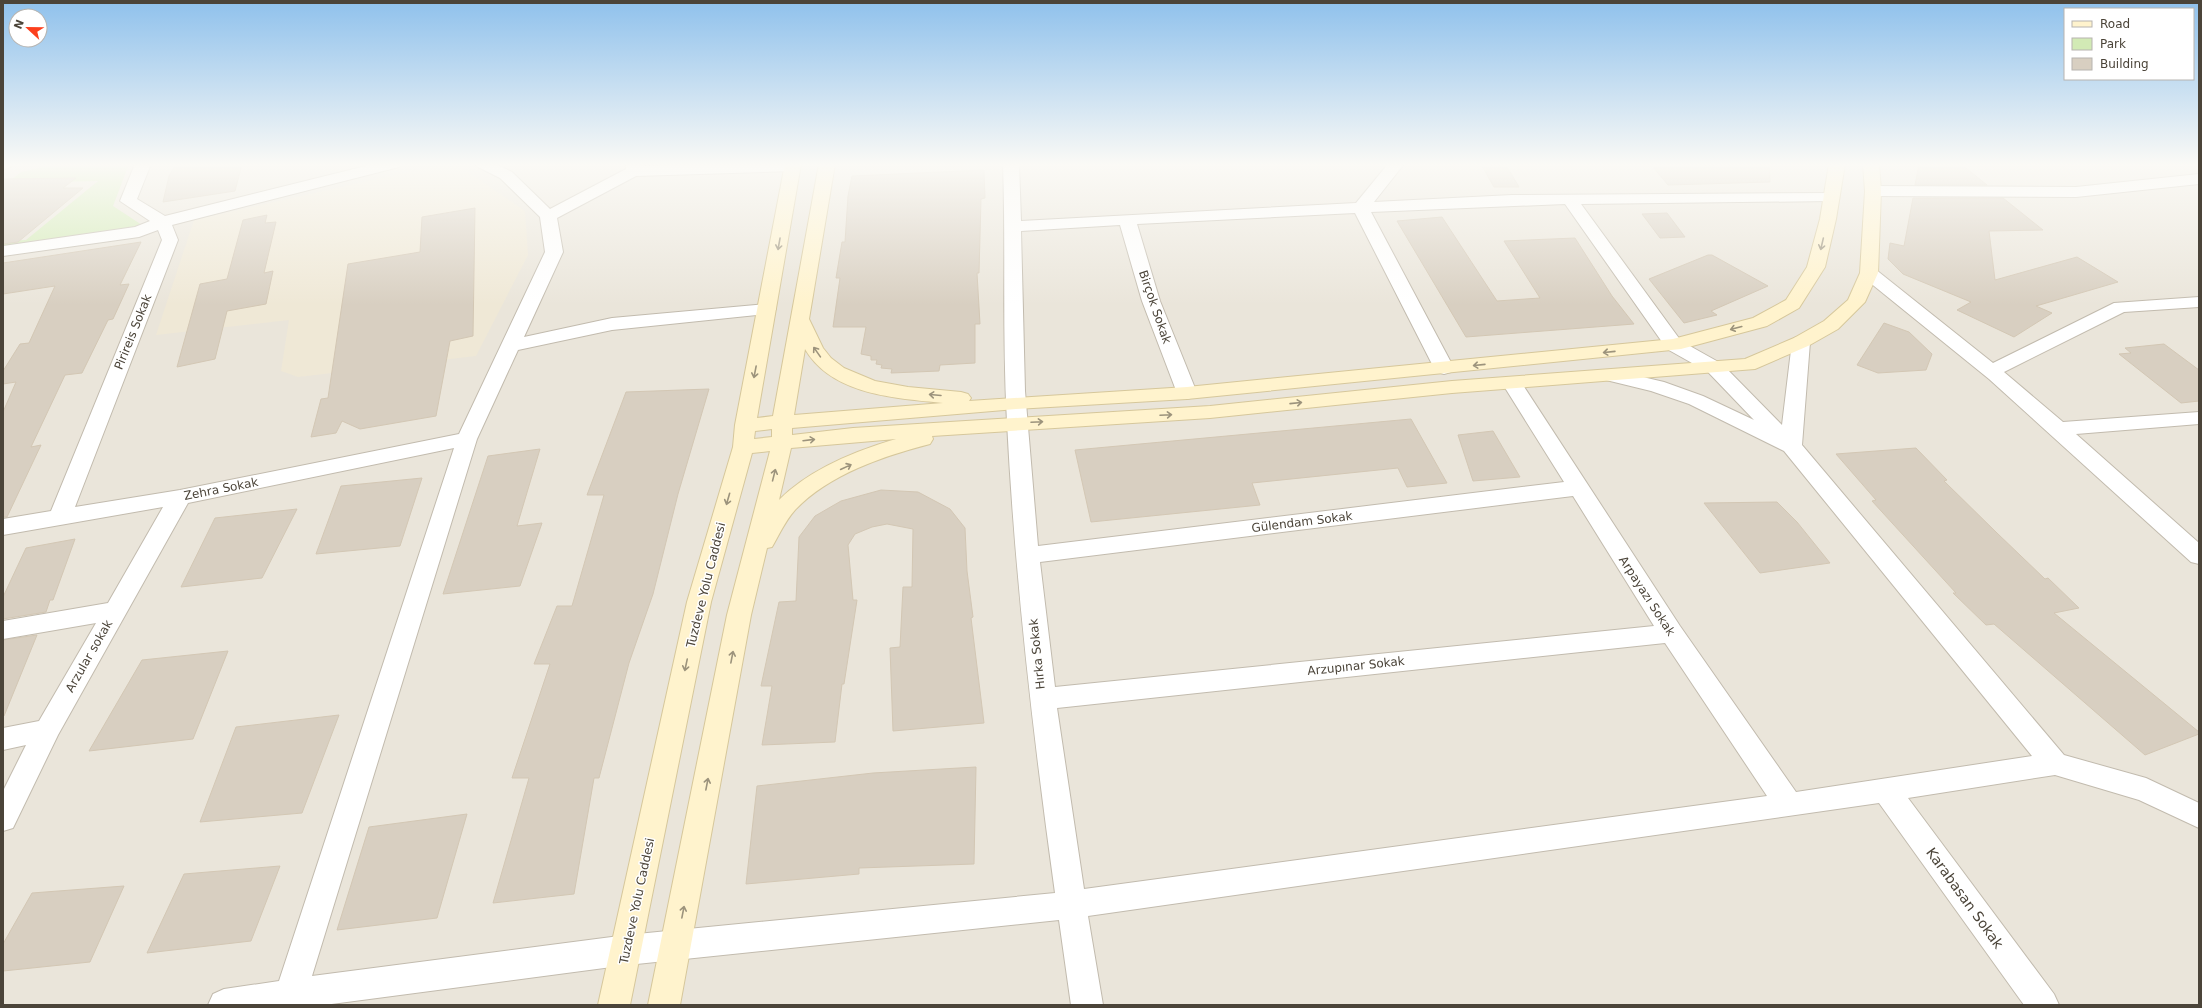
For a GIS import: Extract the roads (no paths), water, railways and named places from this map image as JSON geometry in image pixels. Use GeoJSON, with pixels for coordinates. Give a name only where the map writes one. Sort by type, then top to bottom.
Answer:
{"type":"FeatureCollection","features":[{"type":"Feature","properties":{"kind":"main road","name":"Tuzdeve Yolu Caddesi"},"geometry":{"type":"LineString","coordinates":[[614,1005],[627,950],[699,602],[744,436],[785,211]]}},
{"type":"Feature","properties":{"kind":"main road"},"geometry":{"type":"LineString","coordinates":[[664,1005],[677,946],[739,615],[782,433],[819,211]]}},
{"type":"Feature","properties":{"kind":"main road"},"geometry":{"type":"LineString","coordinates":[[744,436],[782,433],[853,435],[1016,413],[1188,393],[1674,345],[1760,322],[1793,304],[1816,267],[1828,211]]}},
{"type":"Feature","properties":{"kind":"main road"},"geometry":{"type":"LineString","coordinates":[[801,320],[814,348],[825,362],[853,381],[906,393],[1016,413],[1210,412],[1452,387],[1748,365],[1801,342],[1832,325],[1856,302],[1869,273],[1872,211]]}},
{"type":"Feature","properties":{"kind":"main road"},"geometry":{"type":"LineString","coordinates":[[752,561],[786,505],[819,479],[860,460],[913,440],[1016,413]]}},
{"type":"Feature","properties":{"kind":"street"},"geometry":{"type":"LineString","coordinates":[[144,211],[163,222]]}},
{"type":"Feature","properties":{"kind":"street"},"geometry":{"type":"LineString","coordinates":[[3,251],[139,232],[163,222],[207,211]]}},
{"type":"Feature","properties":{"kind":"street"},"geometry":{"type":"LineString","coordinates":[[289,999],[467,439],[554,252],[548,216],[543,211]]}},
{"type":"Feature","properties":{"kind":"street"},"geometry":{"type":"LineString","coordinates":[[548,216],[557,211]]}},
{"type":"Feature","properties":{"kind":"street","name":"Hırka Sokak"},"geometry":{"type":"LineString","coordinates":[[1012,211],[1016,413],[1026,556],[1042,699],[1071,905],[1087,1005]]}},
{"type":"Feature","properties":{"kind":"street"},"geometry":{"type":"LineString","coordinates":[[1012,226],[1302,211]]}},
{"type":"Feature","properties":{"kind":"street"},"geometry":{"type":"LineString","coordinates":[[1363,211],[1444,368]]}},
{"type":"Feature","properties":{"kind":"street"},"geometry":{"type":"LineString","coordinates":[[1578,211],[1674,345],[1715,368],[1790,446],[2055,764]]}},
{"type":"Feature","properties":{"kind":"street","name":"Birçok Sokak"},"geometry":{"type":"LineString","coordinates":[[1127,220],[1151,301],[1188,393]]}},
{"type":"Feature","properties":{"kind":"street","name":"Pirireis Sokak"},"geometry":{"type":"LineString","coordinates":[[60,517],[170,240],[163,222]]}},
{"type":"Feature","properties":{"kind":"street"},"geometry":{"type":"LineString","coordinates":[[1869,273],[1927,316],[1991,370],[2198,555]]}},
{"type":"Feature","properties":{"kind":"street"},"geometry":{"type":"LineString","coordinates":[[1991,370],[2120,307],[2199,302]]}},
{"type":"Feature","properties":{"kind":"street"},"geometry":{"type":"LineString","coordinates":[[510,346],[612,324],[767,309]]}},
{"type":"Feature","properties":{"kind":"street"},"geometry":{"type":"LineString","coordinates":[[1790,446],[1801,342]]}},
{"type":"Feature","properties":{"kind":"street"},"geometry":{"type":"LineString","coordinates":[[1613,376],[1657,386],[1696,400],[1790,446]]}},
{"type":"Feature","properties":{"kind":"street","name":"Arpayazı Sokak"},"geometry":{"type":"LineString","coordinates":[[1512,383],[1671,633],[1789,805]]}},
{"type":"Feature","properties":{"kind":"street"},"geometry":{"type":"LineString","coordinates":[[2057,429],[2199,418]]}},
{"type":"Feature","properties":{"kind":"street","name":"Zehra Sokak"},"geometry":{"type":"LineString","coordinates":[[3,527],[180,497],[467,439]]}},
{"type":"Feature","properties":{"kind":"street","name":"Gülendam Sokak"},"geometry":{"type":"LineString","coordinates":[[1026,556],[1578,488]]}},
{"type":"Feature","properties":{"kind":"street","name":"Arzular sokak"},"geometry":{"type":"LineString","coordinates":[[3,819],[47,730],[180,497]]}},
{"type":"Feature","properties":{"kind":"street"},"geometry":{"type":"LineString","coordinates":[[3,630],[116,610]]}},
{"type":"Feature","properties":{"kind":"street","name":"Arzupınar Sokak"},"geometry":{"type":"LineString","coordinates":[[1042,699],[1671,633]]}},
{"type":"Feature","properties":{"kind":"street"},"geometry":{"type":"LineString","coordinates":[[3,739],[47,730]]}},
{"type":"Feature","properties":{"kind":"street"},"geometry":{"type":"LineString","coordinates":[[224,1005],[289,999],[627,950],[1071,905],[1789,805],[2055,764],[2146,790],[2199,816]]}},
{"type":"Feature","properties":{"kind":"street","name":"Karabasan Sokak"},"geometry":{"type":"LineString","coordinates":[[1886,790],[2043,1005]]}}]}
